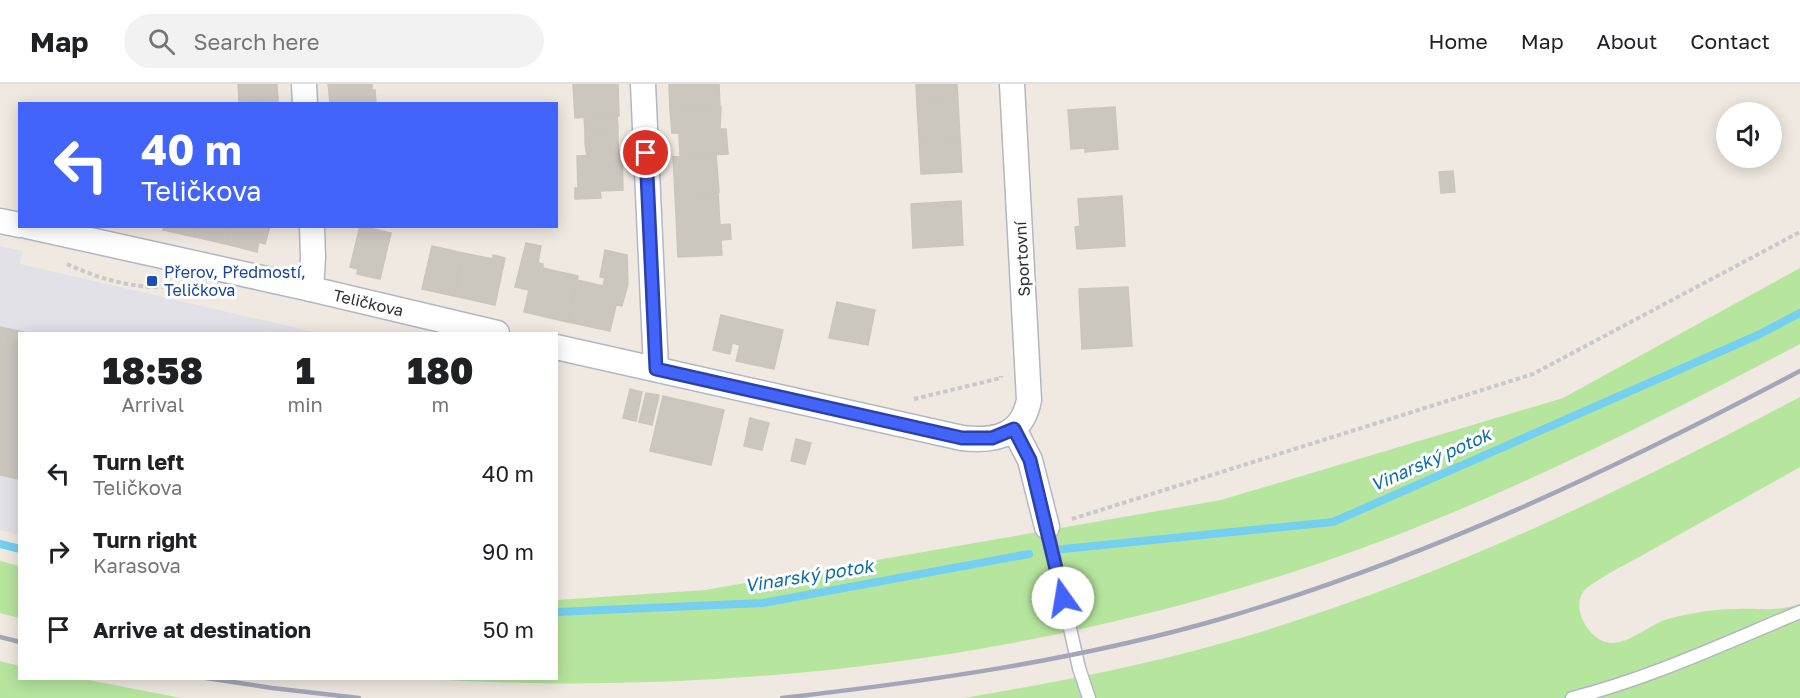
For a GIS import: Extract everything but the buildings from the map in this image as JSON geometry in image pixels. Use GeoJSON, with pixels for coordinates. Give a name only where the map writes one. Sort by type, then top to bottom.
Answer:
{"type":"FeatureCollection","features":[{"type":"Feature","properties":{"kind":"street"},"geometry":{"type":"LineString","coordinates":[[304,84],[305,102]]}},
{"type":"Feature","properties":{"kind":"street"},"geometry":{"type":"LineString","coordinates":[[643,84],[656,369]]}},
{"type":"Feature","properties":{"kind":"street","name":"Sportovní"},"geometry":{"type":"LineString","coordinates":[[1012,84],[1029,393],[1027,412],[1021,423],[1014,429]]}},
{"type":"Feature","properties":{"kind":"street"},"geometry":{"type":"LineString","coordinates":[[0,221],[18,225]]}},
{"type":"Feature","properties":{"kind":"street","name":"Teličkova"},"geometry":{"type":"LineString","coordinates":[[36,228],[493,332]]}},
{"type":"Feature","properties":{"kind":"street"},"geometry":{"type":"LineString","coordinates":[[311,289],[312,228]]}},
{"type":"Feature","properties":{"kind":"street"},"geometry":{"type":"LineString","coordinates":[[558,346],[962,438],[992,438],[1014,429],[1030,460],[1047,527]]}},
{"type":"Feature","properties":{"kind":"lane"},"geometry":{"type":"LineString","coordinates":[[1047,527],[1079,668],[1089,698]]}},
{"type":"Feature","properties":{"kind":"lane"},"geometry":{"type":"LineString","coordinates":[[1572,698],[1667,667],[1800,612]]}},
{"type":"Feature","properties":{"kind":"path"},"geometry":{"type":"LineString","coordinates":[[1047,527],[1533,374],[1800,232]]}},
{"type":"Feature","properties":{"kind":"path"},"geometry":{"type":"LineString","coordinates":[[908,401],[1001,378],[1005,368]]}},
{"type":"Feature","properties":{"kind":"shaded area"},"geometry":{"type":"Polygon","coordinates":[[[0,246],[23,251],[20,264],[315,332],[18,332],[18,535],[0,530],[0,246]]]}},
{"type":"Feature","properties":{"kind":"green space"},"geometry":{"type":"Polygon","coordinates":[[[1800,268],[1800,344],[1556,467],[1430,522],[1302,569],[1194,601],[1084,628],[973,650],[861,666],[748,677],[635,683],[522,683],[454,680],[558,680],[558,600],[705,590],[1221,500],[1563,398],[1800,268]]]}},
{"type":"Feature","properties":{"kind":"green space"},"geometry":{"type":"Polygon","coordinates":[[[1800,397],[1800,467],[1601,578],[1583,592],[1579,607],[1585,624],[1596,637],[1603,641],[1618,643],[1659,622],[1692,613],[1728,609],[1776,609],[1800,604],[1800,698],[964,698],[1097,673],[1197,650],[1304,618],[1377,592],[1521,534],[1592,502],[1800,397]]]}},
{"type":"Feature","properties":{"kind":"green space"},"geometry":{"type":"Polygon","coordinates":[[[0,561],[18,566],[18,618],[0,613],[0,561]]]}},
{"type":"Feature","properties":{"kind":"green space"},"geometry":{"type":"Polygon","coordinates":[[[0,661],[18,666],[18,680],[88,680],[181,698],[0,698],[0,661]]]}},
{"type":"Feature","properties":{"kind":"waterway","name":"Vinarský potok"},"geometry":{"type":"LineString","coordinates":[[1053,550],[1333,522],[1758,335],[1800,313]]}},
{"type":"Feature","properties":{"kind":"waterway","name":"Vinarský potok"},"geometry":{"type":"LineString","coordinates":[[0,544],[18,548]]}},
{"type":"Feature","properties":{"kind":"waterway","name":"Vinarský potok"},"geometry":{"type":"LineString","coordinates":[[558,612],[763,603],[1029,554]]}},
{"type":"Feature","properties":{"kind":"railway"},"geometry":{"type":"LineString","coordinates":[[782,698],[949,676],[1115,646],[1224,618],[1299,594],[1446,540],[1518,509],[1660,443],[1800,371]]}},
{"type":"Feature","properties":{"kind":"railway"},"geometry":{"type":"LineString","coordinates":[[0,637],[18,642]]}},
{"type":"Feature","properties":{"kind":"railway"},"geometry":{"type":"LineString","coordinates":[[219,680],[359,698]]}},
{"type":"Feature","properties":{"kind":"place","name":"Přerov, Předmostí, Teličkova"},"geometry":{"type":"Point","coordinates":[152,281]}},
{"type":"Feature","properties":{"kind":"route"},"geometry":{"type":"LineString","coordinates":[[646,153],[656,369],[962,438],[977,440],[992,438],[1014,429],[1030,460],[1063,598]]}}]}
